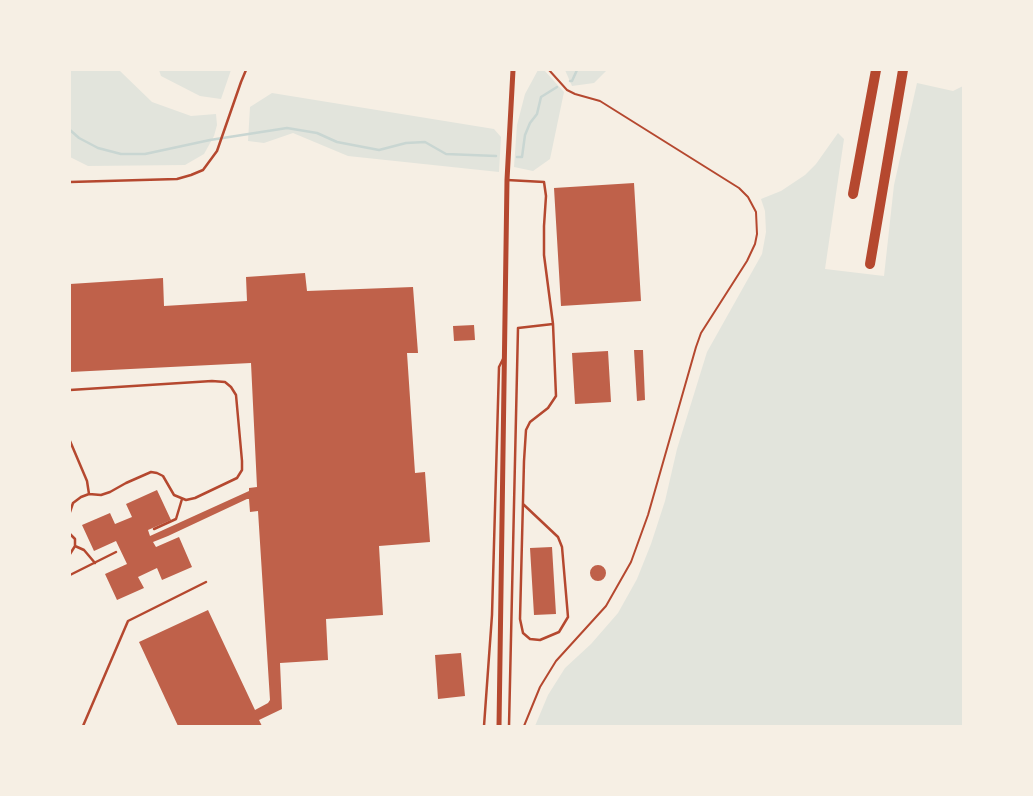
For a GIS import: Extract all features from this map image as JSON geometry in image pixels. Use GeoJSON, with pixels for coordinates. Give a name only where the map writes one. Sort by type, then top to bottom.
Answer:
{"type":"FeatureCollection","features":[{"type":"Feature","properties":{"kind":"highway"},"geometry":{"type":"LineString","coordinates":[[853,194],[876,70]]}},
{"type":"Feature","properties":{"kind":"highway"},"geometry":{"type":"LineString","coordinates":[[870,264],[903,70]]}},
{"type":"Feature","properties":{"kind":"street"},"geometry":{"type":"LineString","coordinates":[[499,726],[507,180],[513,70]]}},
{"type":"Feature","properties":{"kind":"lane"},"geometry":{"type":"LineString","coordinates":[[70,182],[177,178],[203,170],[217,151],[246,70]]}},
{"type":"Feature","properties":{"kind":"lane"},"geometry":{"type":"LineString","coordinates":[[507,180],[544,182],[546,196],[544,255],[552,324],[556,396],[548,408],[530,422],[526,430],[523,504],[520,619],[523,633],[530,639],[540,640],[559,632],[568,617],[562,547],[558,536],[523,504]]}},
{"type":"Feature","properties":{"kind":"lane"},"geometry":{"type":"LineString","coordinates":[[509,726],[518,328],[552,324]]}},
{"type":"Feature","properties":{"kind":"lane"},"geometry":{"type":"LineString","coordinates":[[484,726],[493,605],[499,367],[504,355]]}},
{"type":"Feature","properties":{"kind":"lane"},"geometry":{"type":"LineString","coordinates":[[70,390],[212,381],[225,382],[236,394],[242,470],[237,478],[195,498],[186,500],[174,495],[164,476],[151,472],[110,492],[101,495],[89,494],[81,497],[73,503],[70,512]]}},
{"type":"Feature","properties":{"kind":"lane"},"geometry":{"type":"LineString","coordinates":[[70,441],[87,481],[89,494]]}},
{"type":"Feature","properties":{"kind":"lane"},"geometry":{"type":"LineString","coordinates":[[154,529],[176,519],[182,499]]}},
{"type":"Feature","properties":{"kind":"lane"},"geometry":{"type":"LineString","coordinates":[[70,534],[75,540],[75,546],[70,554]]}},
{"type":"Feature","properties":{"kind":"lane"},"geometry":{"type":"LineString","coordinates":[[75,546],[90,556],[95,563]]}},
{"type":"Feature","properties":{"kind":"lane"},"geometry":{"type":"LineString","coordinates":[[70,575],[116,552]]}},
{"type":"Feature","properties":{"kind":"lane"},"geometry":{"type":"LineString","coordinates":[[83,726],[128,621],[206,582]]}},
{"type":"Feature","properties":{"kind":"path"},"geometry":{"type":"LineString","coordinates":[[524,726],[540,687],[556,661],[606,606],[631,562],[648,515],[701,333],[747,261],[755,244],[757,234],[756,212],[748,197],[739,188],[600,100],[575,94],[567,90],[549,70]]}},
{"type":"Feature","properties":{"kind":"shaded area"},"geometry":{"type":"Polygon","coordinates":[[[70,70],[119,70],[152,102],[191,116],[216,114],[217,125],[214,136],[204,154],[185,165],[88,166],[70,157],[70,70]]]}},
{"type":"Feature","properties":{"kind":"shaded area"},"geometry":{"type":"Polygon","coordinates":[[[159,70],[231,70],[221,99],[200,96],[161,76],[159,70]]]}},
{"type":"Feature","properties":{"kind":"shaded area"},"geometry":{"type":"Polygon","coordinates":[[[538,70],[544,70],[564,92],[550,159],[533,171],[514,167],[517,125],[525,94],[538,70]]]}},
{"type":"Feature","properties":{"kind":"shaded area"},"geometry":{"type":"Polygon","coordinates":[[[565,70],[607,70],[594,83],[572,86],[565,70]]]}},
{"type":"Feature","properties":{"kind":"shaded area"},"geometry":{"type":"Polygon","coordinates":[[[917,83],[953,91],[963,86],[963,726],[535,726],[548,695],[565,668],[591,644],[618,613],[637,579],[665,501],[677,449],[707,352],[762,254],[766,232],[765,211],[761,199],[781,191],[805,175],[816,164],[838,133],[844,139],[825,269],[884,276],[894,185],[917,83]]]}},
{"type":"Feature","properties":{"kind":"shaded area"},"geometry":{"type":"Polygon","coordinates":[[[272,93],[494,129],[501,137],[499,172],[348,156],[293,133],[264,143],[248,141],[250,107],[272,93]]]}},
{"type":"Feature","properties":{"kind":"building"},"geometry":{"type":"Polygon","coordinates":[[[634,183],[641,301],[561,306],[554,188],[634,183]]]}},
{"type":"Feature","properties":{"kind":"building"},"geometry":{"type":"Polygon","coordinates":[[[305,273],[307,291],[413,287],[418,353],[407,353],[415,473],[425,472],[430,542],[379,546],[383,615],[326,619],[328,660],[280,663],[282,709],[259,720],[262,726],[178,726],[139,642],[208,610],[255,710],[270,700],[258,511],[250,512],[249,499],[247,499],[153,542],[156,547],[179,537],[192,567],[162,580],[157,568],[138,577],[144,588],[117,600],[105,574],[127,564],[116,541],[94,551],[82,525],[110,513],[115,524],[132,517],[126,504],[157,490],[171,520],[148,530],[150,536],[249,491],[249,488],[257,487],[251,363],[70,372],[70,284],[163,278],[164,306],[247,301],[246,277],[305,273]]]}},
{"type":"Feature","properties":{"kind":"building"},"geometry":{"type":"Polygon","coordinates":[[[474,325],[475,340],[454,341],[453,326],[474,325]]]}},
{"type":"Feature","properties":{"kind":"building"},"geometry":{"type":"Polygon","coordinates":[[[634,350],[643,350],[645,400],[637,401],[634,350]]]}},
{"type":"Feature","properties":{"kind":"building"},"geometry":{"type":"Polygon","coordinates":[[[608,351],[611,402],[575,404],[572,353],[608,351]]]}},
{"type":"Feature","properties":{"kind":"building"},"geometry":{"type":"Polygon","coordinates":[[[552,547],[556,614],[534,615],[530,548],[552,547]]]}},
{"type":"Feature","properties":{"kind":"building"},"geometry":{"type":"Polygon","coordinates":[[[598,565],[604,567],[606,573],[604,579],[598,581],[592,579],[590,573],[592,567],[598,565]]]}},
{"type":"Feature","properties":{"kind":"building"},"geometry":{"type":"Polygon","coordinates":[[[461,653],[465,696],[438,699],[435,655],[461,653]]]}},
{"type":"Feature","properties":{"kind":"waterway"},"geometry":{"type":"LineString","coordinates":[[570,81],[572,81],[577,70]]}},
{"type":"Feature","properties":{"kind":"waterway"},"geometry":{"type":"LineString","coordinates":[[517,157],[522,157],[525,135],[530,123],[537,114],[541,97],[557,87]]}},
{"type":"Feature","properties":{"kind":"waterway"},"geometry":{"type":"LineString","coordinates":[[70,130],[79,138],[98,148],[121,154],[145,154],[210,140],[287,128],[317,133],[337,142],[379,150],[406,143],[425,142],[446,154],[496,156]]}}]}
